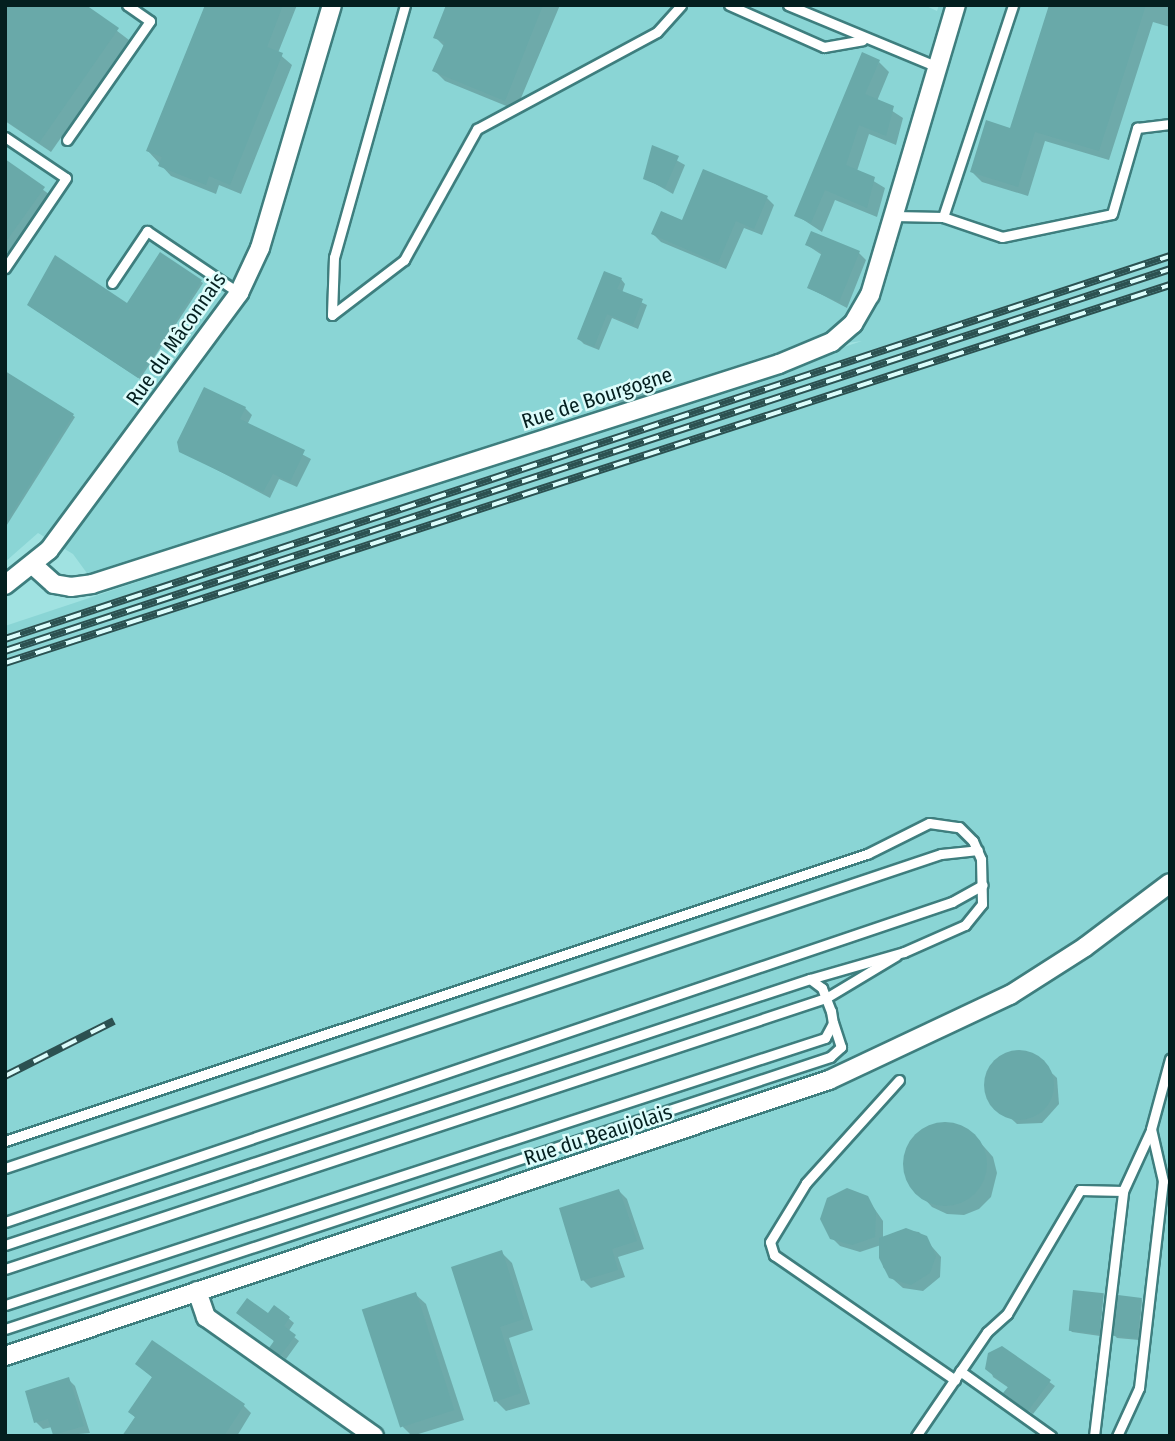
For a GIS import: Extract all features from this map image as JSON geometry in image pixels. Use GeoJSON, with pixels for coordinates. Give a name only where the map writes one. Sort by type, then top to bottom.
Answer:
{"type":"FeatureCollection","features":[{"type":"Feature","properties":{"kind":"street","name":"Rue du Mâconnais"},"geometry":{"type":"LineString","coordinates":[[9,583],[33,565],[239,293],[260,248],[332,5]]}},
{"type":"Feature","properties":{"kind":"street","name":"Rue de Bourgogne"},"geometry":{"type":"LineString","coordinates":[[33,565],[54,584],[71,587],[92,584],[779,364],[832,342],[853,324],[870,295],[956,5]]}},
{"type":"Feature","properties":{"kind":"street","name":"Rue du Beaujolais"},"geometry":{"type":"LineString","coordinates":[[5,1356],[783,1097],[873,1062],[1010,995],[1167,890]]}},
{"type":"Feature","properties":{"kind":"street"},"geometry":{"type":"LineString","coordinates":[[197,1291],[206,1317],[374,1436]]}},
{"type":"Feature","properties":{"kind":"lane"},"geometry":{"type":"LineString","coordinates":[[67,140],[150,21],[127,5]]}},
{"type":"Feature","properties":{"kind":"lane"},"geometry":{"type":"LineString","coordinates":[[405,5],[334,257],[332,315],[404,260],[477,129],[657,32],[681,5]]}},
{"type":"Feature","properties":{"kind":"lane"},"geometry":{"type":"LineString","coordinates":[[729,5],[824,47],[863,40]]}},
{"type":"Feature","properties":{"kind":"lane"},"geometry":{"type":"LineString","coordinates":[[788,5],[863,40],[938,67]]}},
{"type":"Feature","properties":{"kind":"lane"},"geometry":{"type":"LineString","coordinates":[[943,217],[1013,5]]}},
{"type":"Feature","properties":{"kind":"lane"},"geometry":{"type":"LineString","coordinates":[[894,216],[943,217],[1002,237],[1112,214],[1137,128],[1170,124]]}},
{"type":"Feature","properties":{"kind":"lane"},"geometry":{"type":"LineString","coordinates":[[5,137],[66,178],[5,268]]}},
{"type":"Feature","properties":{"kind":"lane"},"geometry":{"type":"LineString","coordinates":[[113,283],[147,231],[239,293]]}},
{"type":"Feature","properties":{"kind":"lane"},"geometry":{"type":"LineString","coordinates":[[5,1141],[867,854],[929,823],[960,827],[978,849],[983,885],[982,904],[965,925],[904,952],[826,998],[5,1269]]}},
{"type":"Feature","properties":{"kind":"lane"},"geometry":{"type":"LineString","coordinates":[[5,1168],[941,854],[978,849]]}},
{"type":"Feature","properties":{"kind":"lane"},"geometry":{"type":"LineString","coordinates":[[5,1222],[952,902],[983,885]]}},
{"type":"Feature","properties":{"kind":"lane"},"geometry":{"type":"LineString","coordinates":[[5,1245],[810,979],[904,952]]}},
{"type":"Feature","properties":{"kind":"lane"},"geometry":{"type":"LineString","coordinates":[[5,1329],[830,1058],[841,1047],[822,988],[810,979]]}},
{"type":"Feature","properties":{"kind":"lane"},"geometry":{"type":"LineString","coordinates":[[5,1306],[825,1038],[832,1023]]}},
{"type":"Feature","properties":{"kind":"lane"},"geometry":{"type":"LineString","coordinates":[[1094,1436],[1123,1191],[1151,1129],[1170,1059]]}},
{"type":"Feature","properties":{"kind":"lane"},"geometry":{"type":"LineString","coordinates":[[899,1080],[806,1182],[770,1241],[774,1255],[1051,1436]]}},
{"type":"Feature","properties":{"kind":"lane"},"geometry":{"type":"LineString","coordinates":[[1117,1436],[1139,1388],[1162,1193],[1151,1129]]}},
{"type":"Feature","properties":{"kind":"lane"},"geometry":{"type":"LineString","coordinates":[[916,1436],[987,1332],[1007,1314],[1080,1189],[1123,1191]]}},
{"type":"Feature","properties":{"kind":"shaded area"},"geometry":{"type":"Polygon","coordinates":[[[5,5],[924,5],[937,11],[939,5],[1170,5],[1170,1436],[5,1436],[5,626],[862,341],[779,352],[89,576],[73,554],[38,533],[5,562],[5,5]]]}},
{"type":"Feature","properties":{"kind":"building"},"geometry":{"type":"Polygon","coordinates":[[[5,5],[86,5],[119,28],[39,143],[5,120],[5,5]]]}},
{"type":"Feature","properties":{"kind":"building"},"geometry":{"type":"Polygon","coordinates":[[[205,5],[283,5],[267,47],[283,53],[230,185],[209,176],[206,185],[158,166],[162,157],[146,151],[205,5]]]}},
{"type":"Feature","properties":{"kind":"building"},"geometry":{"type":"Polygon","coordinates":[[[446,5],[543,5],[505,101],[432,71],[445,42],[433,38],[446,5]]]}},
{"type":"Feature","properties":{"kind":"building"},"geometry":{"type":"Polygon","coordinates":[[[1049,5],[1146,5],[1099,151],[1035,132],[1018,187],[970,172],[986,120],[1010,128],[1049,5]]]}},
{"type":"Feature","properties":{"kind":"building"},"geometry":{"type":"Polygon","coordinates":[[[862,52],[880,60],[865,94],[894,106],[886,136],[859,125],[846,165],[875,177],[867,208],[825,190],[811,223],[794,216],[862,52]]]}},
{"type":"Feature","properties":{"kind":"building"},"geometry":{"type":"Polygon","coordinates":[[[652,145],[679,156],[665,188],[643,179],[652,145]]]}},
{"type":"Feature","properties":{"kind":"building"},"geometry":{"type":"Polygon","coordinates":[[[5,159],[45,187],[5,243],[5,159]]]}},
{"type":"Feature","properties":{"kind":"building"},"geometry":{"type":"Polygon","coordinates":[[[703,169],[768,196],[754,229],[736,221],[718,263],[651,234],[661,211],[682,220],[703,169]]]}},
{"type":"Feature","properties":{"kind":"building"},"geometry":{"type":"Polygon","coordinates":[[[811,231],[860,251],[839,302],[807,288],[822,252],[805,245],[811,231]]]}},
{"type":"Feature","properties":{"kind":"building"},"geometry":{"type":"Polygon","coordinates":[[[160,252],[202,280],[138,378],[27,305],[55,255],[127,303],[160,252]]]}},
{"type":"Feature","properties":{"kind":"building"},"geometry":{"type":"Polygon","coordinates":[[[604,271],[622,278],[617,289],[643,299],[633,325],[607,314],[594,347],[577,339],[604,271]]]}},
{"type":"Feature","properties":{"kind":"building"},"geometry":{"type":"Polygon","coordinates":[[[5,371],[74,414],[5,524],[5,371]]]}},
{"type":"Feature","properties":{"kind":"building"},"geometry":{"type":"Polygon","coordinates":[[[648,378],[652,392],[616,403],[611,388],[648,378]]]}},
{"type":"Feature","properties":{"kind":"building"},"geometry":{"type":"Polygon","coordinates":[[[204,387],[246,407],[240,419],[305,450],[290,482],[273,474],[263,492],[179,452],[177,442],[204,387]]]}},
{"type":"Feature","properties":{"kind":"building"},"geometry":{"type":"Polygon","coordinates":[[[1019,1050],[1038,1056],[1048,1066],[1054,1085],[1048,1104],[1038,1114],[1019,1120],[1000,1114],[990,1104],[984,1085],[990,1066],[1000,1056],[1019,1050]]]}},
{"type":"Feature","properties":{"kind":"building"},"geometry":{"type":"Polygon","coordinates":[[[945,1122],[961,1125],[975,1134],[984,1148],[987,1164],[984,1180],[975,1194],[961,1203],[945,1206],[929,1203],[915,1194],[906,1180],[903,1164],[906,1148],[915,1134],[929,1125],[945,1122]]]}},
{"type":"Feature","properties":{"kind":"building"},"geometry":{"type":"Polygon","coordinates":[[[847,1188],[868,1196],[876,1212],[875,1237],[852,1245],[830,1239],[820,1219],[827,1198],[847,1188]]]}},
{"type":"Feature","properties":{"kind":"building"},"geometry":{"type":"Polygon","coordinates":[[[619,1189],[637,1241],[612,1249],[618,1270],[581,1281],[559,1208],[619,1189]]]}},
{"type":"Feature","properties":{"kind":"building"},"geometry":{"type":"Polygon","coordinates":[[[906,1228],[927,1236],[936,1256],[930,1273],[911,1285],[889,1278],[879,1258],[879,1238],[906,1228]]]}},
{"type":"Feature","properties":{"kind":"building"},"geometry":{"type":"Polygon","coordinates":[[[502,1250],[524,1319],[500,1327],[521,1393],[494,1402],[451,1267],[502,1250]]]}},
{"type":"Feature","properties":{"kind":"building"},"geometry":{"type":"Polygon","coordinates":[[[1073,1290],[1104,1293],[1100,1334],[1069,1331],[1073,1290]]]}},
{"type":"Feature","properties":{"kind":"building"},"geometry":{"type":"Polygon","coordinates":[[[416,1292],[454,1410],[400,1428],[362,1310],[416,1292]]]}},
{"type":"Feature","properties":{"kind":"building"},"geometry":{"type":"Polygon","coordinates":[[[1118,1295],[1142,1298],[1137,1339],[1113,1336],[1118,1295]]]}},
{"type":"Feature","properties":{"kind":"building"},"geometry":{"type":"Polygon","coordinates":[[[247,1298],[268,1313],[274,1305],[290,1317],[284,1326],[296,1335],[280,1356],[269,1348],[274,1341],[236,1313],[247,1298]]]}},
{"type":"Feature","properties":{"kind":"building"},"geometry":{"type":"Polygon","coordinates":[[[152,1340],[245,1404],[224,1436],[122,1436],[135,1417],[128,1412],[152,1377],[135,1364],[152,1340]]]}},
{"type":"Feature","properties":{"kind":"building"},"geometry":{"type":"Polygon","coordinates":[[[1002,1346],[1051,1380],[1028,1411],[1003,1393],[1008,1387],[985,1369],[988,1353],[1002,1346]]]}},
{"type":"Feature","properties":{"kind":"building"},"geometry":{"type":"Polygon","coordinates":[[[69,1377],[84,1426],[53,1435],[48,1419],[34,1423],[25,1391],[69,1377]]]}},
{"type":"Feature","properties":{"kind":"railway"},"geometry":{"type":"LineString","coordinates":[[5,639],[1170,256]]}},
{"type":"Feature","properties":{"kind":"railway"},"geometry":{"type":"LineString","coordinates":[[5,651],[1170,269]]}},
{"type":"Feature","properties":{"kind":"railway"},"geometry":{"type":"LineString","coordinates":[[5,663],[1170,285]]}},
{"type":"Feature","properties":{"kind":"railway"},"geometry":{"type":"LineString","coordinates":[[5,1076],[114,1021]]}}]}
